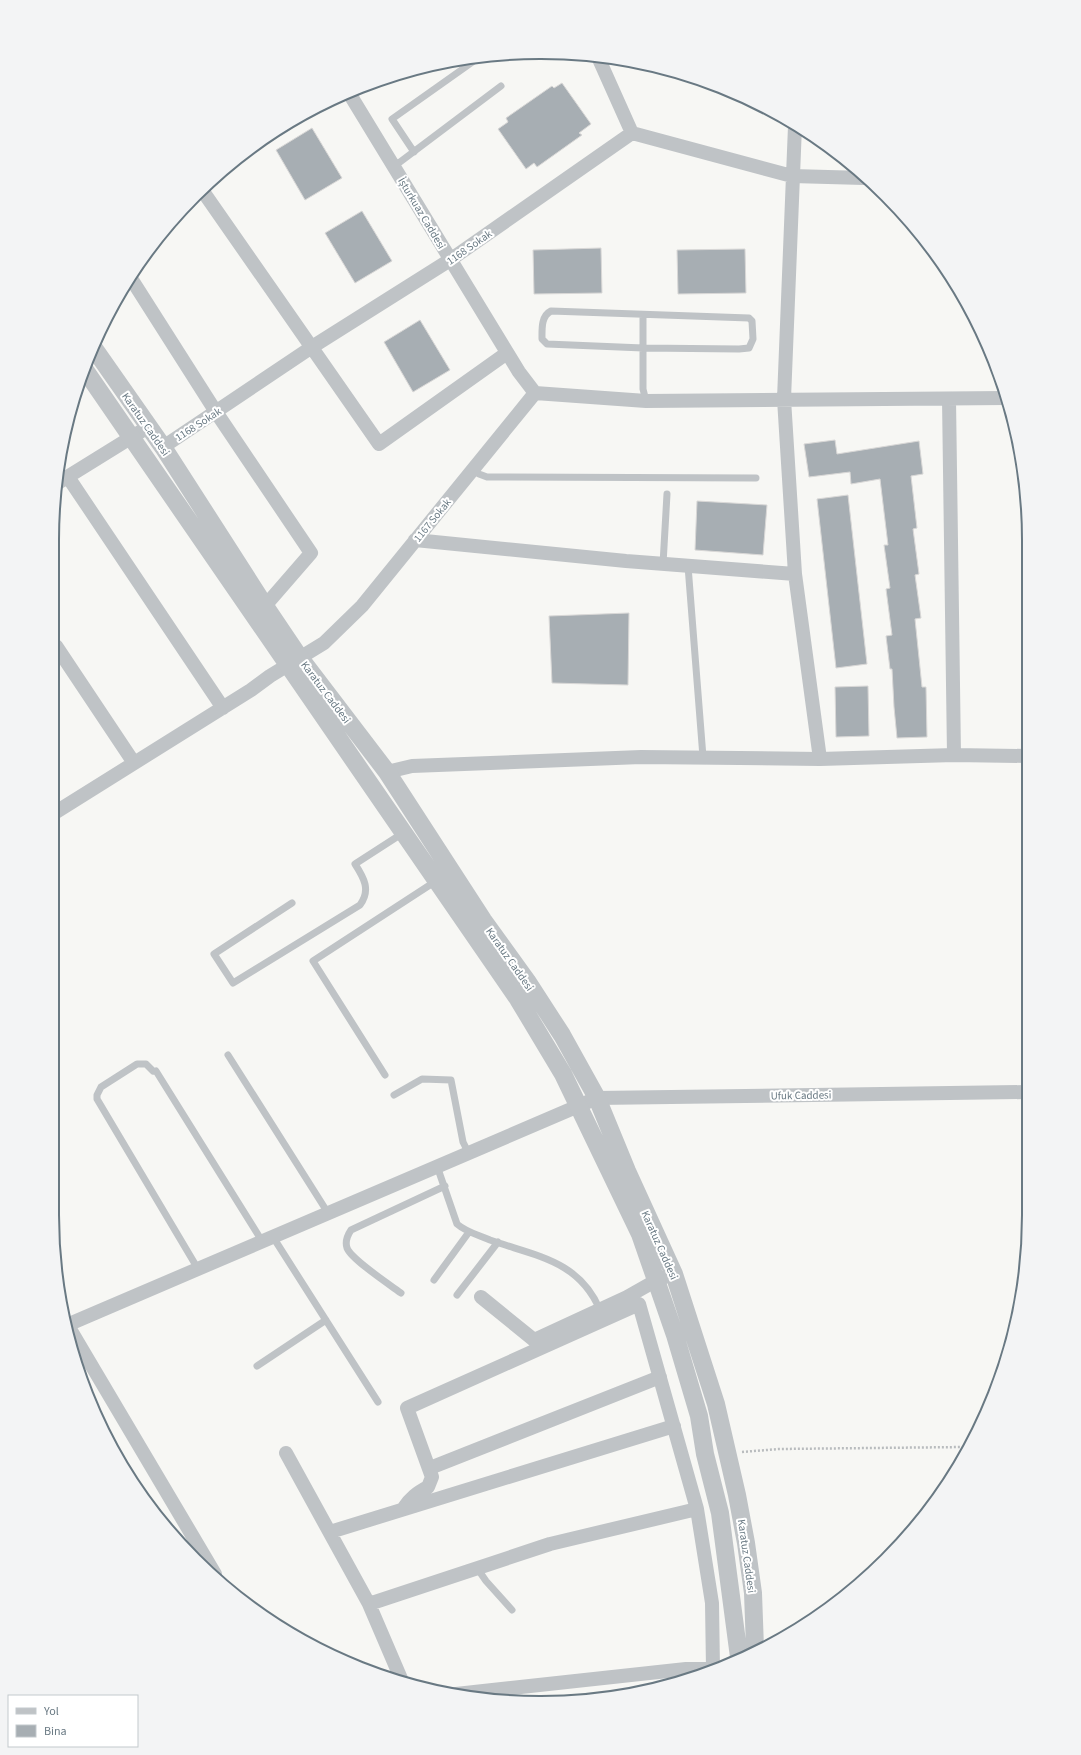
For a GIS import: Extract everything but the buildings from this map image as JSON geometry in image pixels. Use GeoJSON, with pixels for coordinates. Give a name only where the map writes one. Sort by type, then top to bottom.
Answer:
{"type":"FeatureCollection","features":[{"type":"Feature","properties":{"kind":"street"},"geometry":{"type":"LineString","coordinates":[[601,63],[632,132],[792,176],[858,178]]}},
{"type":"Feature","properties":{"kind":"street","name":"İşturkuaz Caddesi"},"geometry":{"type":"LineString","coordinates":[[352,98],[519,372],[535,393]]}},
{"type":"Feature","properties":{"kind":"street","name":"1168 Sokak"},"geometry":{"type":"LineString","coordinates":[[163,447],[312,347],[450,260],[632,132]]}},
{"type":"Feature","properties":{"kind":"street"},"geometry":{"type":"LineString","coordinates":[[795,132],[784,399],[795,574],[820,758]]}},
{"type":"Feature","properties":{"kind":"street"},"geometry":{"type":"LineString","coordinates":[[205,195],[379,444],[508,353]]}},
{"type":"Feature","properties":{"kind":"street"},"geometry":{"type":"LineString","coordinates":[[134,283],[216,412],[311,553],[264,606]]}},
{"type":"Feature","properties":{"kind":"street","name":"Karatuz Caddesi"},"geometry":{"type":"LineString","coordinates":[[97,353],[163,447],[264,606],[294,661]]}},
{"type":"Feature","properties":{"kind":"street","name":"Karatuz Caddesi"},"geometry":{"type":"LineString","coordinates":[[89,376],[131,439],[294,661],[387,772],[483,920],[527,981],[558,1029],[597,1098],[626,1171],[674,1274],[716,1404],[726,1453],[737,1495],[746,1543],[753,1593],[756,1644]]}},
{"type":"Feature","properties":{"kind":"street"},"geometry":{"type":"LineString","coordinates":[[535,393],[646,401],[1000,398]]}},
{"type":"Feature","properties":{"kind":"street","name":"1167 Sokak"},"geometry":{"type":"LineString","coordinates":[[59,810],[223,708],[324,642],[362,606],[535,393]]}},
{"type":"Feature","properties":{"kind":"street"},"geometry":{"type":"LineString","coordinates":[[949,399],[954,755]]}},
{"type":"Feature","properties":{"kind":"street"},"geometry":{"type":"LineString","coordinates":[[63,479],[131,439],[148,427]]}},
{"type":"Feature","properties":{"kind":"street"},"geometry":{"type":"LineString","coordinates":[[63,481],[223,708]]}},
{"type":"Feature","properties":{"kind":"street"},"geometry":{"type":"LineString","coordinates":[[415,540],[663,564],[795,574]]}},
{"type":"Feature","properties":{"kind":"street"},"geometry":{"type":"LineString","coordinates":[[59,650],[134,763]]}},
{"type":"Feature","properties":{"kind":"street"},"geometry":{"type":"LineString","coordinates":[[294,661],[403,833],[518,999],[563,1074],[640,1234],[676,1335],[699,1416],[705,1454],[720,1513],[738,1653]]}},
{"type":"Feature","properties":{"kind":"street"},"geometry":{"type":"LineString","coordinates":[[387,772],[400,768],[420,766],[641,757],[820,758],[954,755],[1022,756]]}},
{"type":"Feature","properties":{"kind":"street","name":"Ufuk Caddesi"},"geometry":{"type":"LineString","coordinates":[[71,1322],[597,1098],[1022,1092]]}},
{"type":"Feature","properties":{"kind":"street"},"geometry":{"type":"LineString","coordinates":[[481,1297],[534,1340],[628,1297],[657,1280],[674,1274]]}},
{"type":"Feature","properties":{"kind":"street"},"geometry":{"type":"LineString","coordinates":[[403,1510],[410,1499],[428,1487],[432,1477],[407,1408],[639,1304],[697,1509],[712,1603],[713,1663]]}},
{"type":"Feature","properties":{"kind":"street"},"geometry":{"type":"LineString","coordinates":[[74,1337],[209,1563]]}},
{"type":"Feature","properties":{"kind":"street"},"geometry":{"type":"LineString","coordinates":[[430,1468],[660,1377]]}},
{"type":"Feature","properties":{"kind":"street"},"geometry":{"type":"LineString","coordinates":[[330,1532],[674,1426]]}},
{"type":"Feature","properties":{"kind":"street"},"geometry":{"type":"LineString","coordinates":[[286,1453],[369,1604],[399,1674]]}},
{"type":"Feature","properties":{"kind":"street"},"geometry":{"type":"LineString","coordinates":[[369,1604],[550,1544],[697,1509]]}},
{"type":"Feature","properties":{"kind":"street"},"geometry":{"type":"LineString","coordinates":[[476,1692],[686,1668],[699,1668]]}},
{"type":"Feature","properties":{"kind":"lane"},"geometry":{"type":"LineString","coordinates":[[414,152],[392,119],[469,64]]}},
{"type":"Feature","properties":{"kind":"lane"},"geometry":{"type":"LineString","coordinates":[[393,165],[414,152],[501,86]]}},
{"type":"Feature","properties":{"kind":"lane"},"geometry":{"type":"LineString","coordinates":[[551,311],[643,315],[748,318],[752,321],[753,340],[749,348],[643,348],[547,344],[542,339],[543,320],[546,314],[551,311]]}},
{"type":"Feature","properties":{"kind":"lane"},"geometry":{"type":"LineString","coordinates":[[643,315],[642,389],[646,401]]}},
{"type":"Feature","properties":{"kind":"lane"},"geometry":{"type":"LineString","coordinates":[[473,469],[479,474],[488,477],[756,478]]}},
{"type":"Feature","properties":{"kind":"lane"},"geometry":{"type":"LineString","coordinates":[[663,564],[667,494]]}},
{"type":"Feature","properties":{"kind":"lane"},"geometry":{"type":"LineString","coordinates":[[688,566],[703,758]]}},
{"type":"Feature","properties":{"kind":"lane"},"geometry":{"type":"LineString","coordinates":[[292,903],[214,954],[233,983],[360,906],[365,897],[366,885],[355,864],[403,833]]}},
{"type":"Feature","properties":{"kind":"lane"},"geometry":{"type":"LineString","coordinates":[[385,1075],[313,961],[436,880]]}},
{"type":"Feature","properties":{"kind":"lane"},"geometry":{"type":"LineString","coordinates":[[228,1055],[328,1213]]}},
{"type":"Feature","properties":{"kind":"lane"},"geometry":{"type":"LineString","coordinates":[[198,1268],[97,1100],[98,1091],[101,1087],[140,1063],[146,1064],[154,1071],[268,1239],[326,1320],[378,1402]]}},
{"type":"Feature","properties":{"kind":"lane"},"geometry":{"type":"LineString","coordinates":[[394,1095],[422,1079],[451,1080],[463,1142],[468,1152]]}},
{"type":"Feature","properties":{"kind":"lane"},"geometry":{"type":"LineString","coordinates":[[437,1166],[457,1224],[469,1232],[540,1256],[574,1274],[590,1290],[600,1310]]}},
{"type":"Feature","properties":{"kind":"lane"},"geometry":{"type":"LineString","coordinates":[[401,1293],[350,1254],[346,1244],[348,1234],[351,1230],[445,1186]]}},
{"type":"Feature","properties":{"kind":"lane"},"geometry":{"type":"LineString","coordinates":[[434,1280],[469,1232]]}},
{"type":"Feature","properties":{"kind":"lane"},"geometry":{"type":"LineString","coordinates":[[457,1295],[498,1242]]}},
{"type":"Feature","properties":{"kind":"lane"},"geometry":{"type":"LineString","coordinates":[[257,1366],[326,1320]]}},
{"type":"Feature","properties":{"kind":"lane"},"geometry":{"type":"LineString","coordinates":[[477,1568],[486,1581],[512,1610]]}},
{"type":"Feature","properties":{"kind":"path"},"geometry":{"type":"LineString","coordinates":[[726,1453],[779,1449],[961,1447]]}}]}
